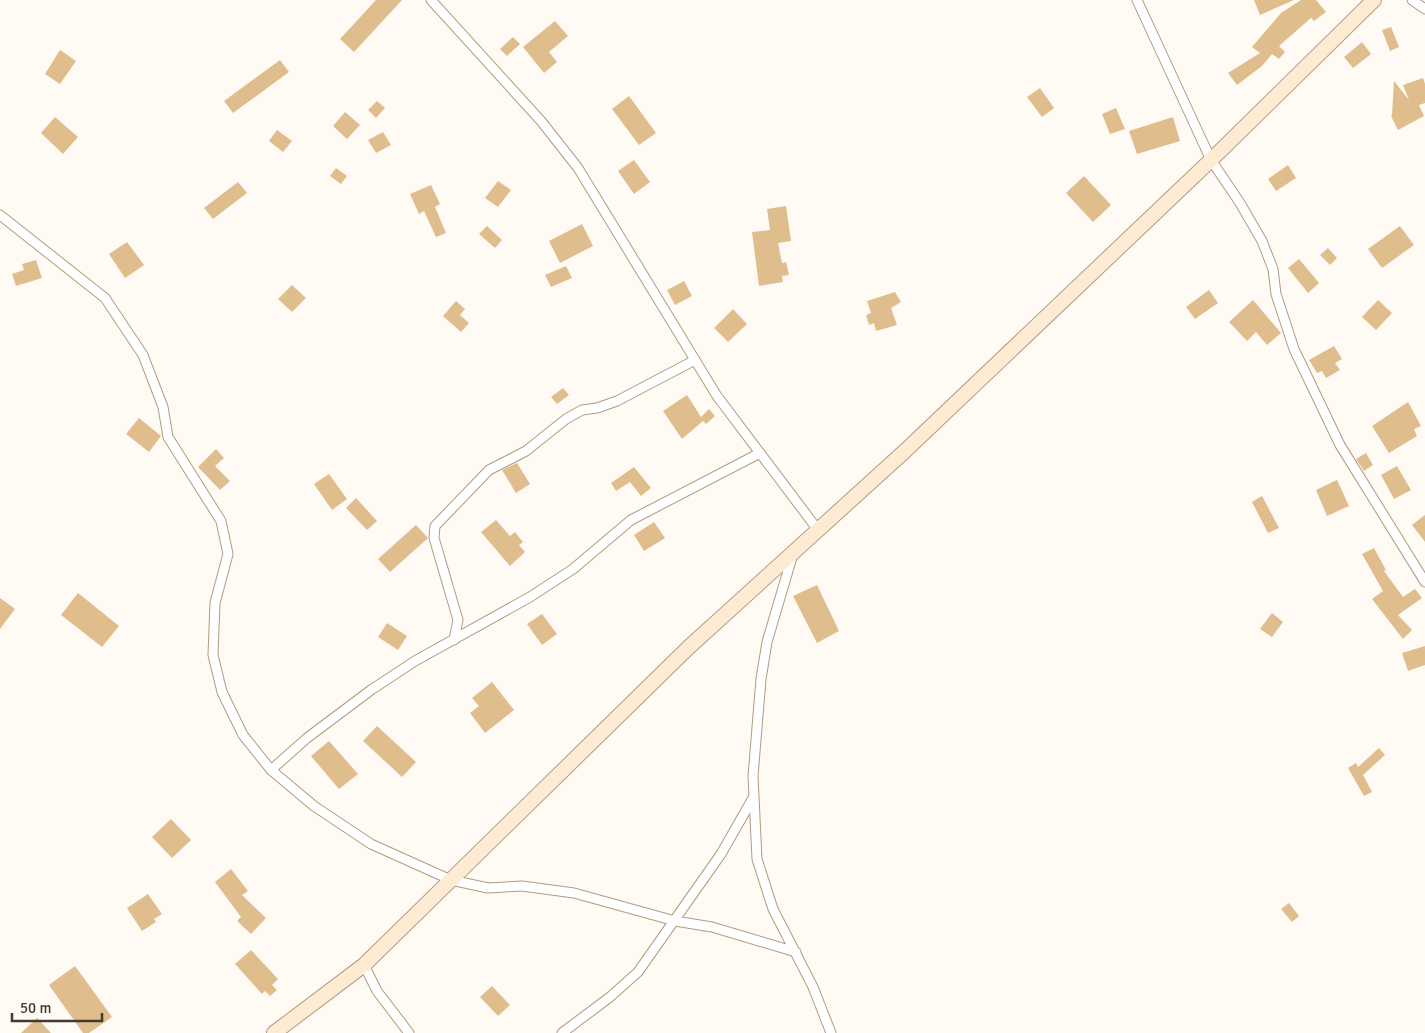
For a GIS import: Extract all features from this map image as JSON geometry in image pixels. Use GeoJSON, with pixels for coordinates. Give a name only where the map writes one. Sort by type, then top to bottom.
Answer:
{"type":"FeatureCollection","features":[{"type":"Feature","properties":{"kind":"main road"},"geometry":{"type":"LineString","coordinates":[[274,1033],[364,965],[689,647],[905,451],[1211,160],[1374,0]]}},
{"type":"Feature","properties":{"kind":"street"},"geometry":{"type":"LineString","coordinates":[[431,0],[542,122],[578,168],[717,396],[818,530]]}},
{"type":"Feature","properties":{"kind":"street"},"geometry":{"type":"LineString","coordinates":[[1137,0],[1211,160],[1262,241],[1273,269],[1276,294],[1294,349],[1340,445],[1425,582]]}},
{"type":"Feature","properties":{"kind":"street"},"geometry":{"type":"LineString","coordinates":[[1412,0],[1425,9]]}},
{"type":"Feature","properties":{"kind":"street"},"geometry":{"type":"LineString","coordinates":[[0,216],[106,298],[143,356],[163,407],[168,437],[221,521],[228,554],[215,602],[213,655],[222,692],[243,735],[271,770],[314,806],[371,844],[451,880],[488,888],[522,886],[574,894],[675,921],[712,927],[796,952]]}},
{"type":"Feature","properties":{"kind":"street"},"geometry":{"type":"LineString","coordinates":[[454,640],[458,620],[434,538],[435,526],[445,514],[489,470],[526,451],[566,419],[582,410],[598,408],[617,401],[695,360]]}},
{"type":"Feature","properties":{"kind":"street"},"geometry":{"type":"LineString","coordinates":[[271,770],[371,690],[416,661],[573,569],[631,520],[760,453]]}},
{"type":"Feature","properties":{"kind":"street"},"geometry":{"type":"LineString","coordinates":[[794,551],[767,642],[763,670],[752,776],[757,859],[760,875],[772,909],[796,952],[832,1033]]}},
{"type":"Feature","properties":{"kind":"street"},"geometry":{"type":"LineString","coordinates":[[562,1033],[610,998],[638,972],[721,854],[753,798]]}},
{"type":"Feature","properties":{"kind":"street"},"geometry":{"type":"LineString","coordinates":[[364,965],[377,991],[409,1033]]}},
{"type":"Feature","properties":{"kind":"building"},"geometry":{"type":"Polygon","coordinates":[[[376,0],[402,0],[354,52],[340,39],[376,0]]]}},
{"type":"Feature","properties":{"kind":"building"},"geometry":{"type":"Polygon","coordinates":[[[1254,0],[1294,0],[1260,15],[1254,0]]]}},
{"type":"Feature","properties":{"kind":"building"},"geometry":{"type":"Polygon","coordinates":[[[1301,0],[1316,0],[1326,12],[1314,21],[1311,18],[1279,46],[1285,52],[1279,59],[1272,54],[1262,66],[1237,85],[1228,73],[1260,53],[1252,47],[1281,13],[1301,0]]]}},
{"type":"Feature","properties":{"kind":"building"},"geometry":{"type":"Polygon","coordinates":[[[555,21],[568,36],[549,52],[557,62],[544,73],[523,47],[555,21]]]}},
{"type":"Feature","properties":{"kind":"building"},"geometry":{"type":"Polygon","coordinates":[[[1391,27],[1399,47],[1390,51],[1382,30],[1391,27]]]}},
{"type":"Feature","properties":{"kind":"building"},"geometry":{"type":"Polygon","coordinates":[[[513,37],[520,44],[507,56],[500,49],[513,37]]]}},
{"type":"Feature","properties":{"kind":"building"},"geometry":{"type":"Polygon","coordinates":[[[1362,42],[1371,54],[1353,68],[1344,57],[1362,42]]]}},
{"type":"Feature","properties":{"kind":"building"},"geometry":{"type":"Polygon","coordinates":[[[60,50],[76,61],[60,84],[45,74],[60,50]]]}},
{"type":"Feature","properties":{"kind":"building"},"geometry":{"type":"Polygon","coordinates":[[[280,60],[289,72],[233,113],[224,101],[280,60]]]}},
{"type":"Feature","properties":{"kind":"building"},"geometry":{"type":"Polygon","coordinates":[[[1423,78],[1425,84],[1425,103],[1419,105],[1424,116],[1398,130],[1391,116],[1394,81],[1409,100],[1403,85],[1423,78]]]}},
{"type":"Feature","properties":{"kind":"building"},"geometry":{"type":"Polygon","coordinates":[[[1040,88],[1054,108],[1042,117],[1027,97],[1040,88]]]}},
{"type":"Feature","properties":{"kind":"building"},"geometry":{"type":"Polygon","coordinates":[[[629,96],[656,133],[639,145],[612,109],[629,96]]]}},
{"type":"Feature","properties":{"kind":"building"},"geometry":{"type":"Polygon","coordinates":[[[377,101],[385,108],[376,118],[368,110],[377,101]]]}},
{"type":"Feature","properties":{"kind":"building"},"geometry":{"type":"Polygon","coordinates":[[[1116,108],[1125,129],[1110,134],[1102,114],[1116,108]]]}},
{"type":"Feature","properties":{"kind":"building"},"geometry":{"type":"Polygon","coordinates":[[[345,112],[360,125],[347,139],[333,126],[345,112]]]}},
{"type":"Feature","properties":{"kind":"building"},"geometry":{"type":"Polygon","coordinates":[[[55,117],[78,137],[63,154],[41,133],[55,117]]]}},
{"type":"Feature","properties":{"kind":"building"},"geometry":{"type":"Polygon","coordinates":[[[1173,117],[1180,141],[1137,154],[1129,131],[1173,117]]]}},
{"type":"Feature","properties":{"kind":"building"},"geometry":{"type":"Polygon","coordinates":[[[277,130],[292,141],[283,152],[269,141],[277,130]]]}},
{"type":"Feature","properties":{"kind":"building"},"geometry":{"type":"Polygon","coordinates":[[[383,132],[391,145],[376,153],[368,140],[383,132]]]}},
{"type":"Feature","properties":{"kind":"building"},"geometry":{"type":"Polygon","coordinates":[[[634,160],[650,182],[634,194],[618,171],[634,160]]]}},
{"type":"Feature","properties":{"kind":"building"},"geometry":{"type":"Polygon","coordinates":[[[1288,165],[1296,178],[1276,191],[1268,179],[1288,165]]]}},
{"type":"Feature","properties":{"kind":"building"},"geometry":{"type":"Polygon","coordinates":[[[336,168],[347,176],[341,184],[330,176],[336,168]]]}},
{"type":"Feature","properties":{"kind":"building"},"geometry":{"type":"Polygon","coordinates":[[[1084,176],[1111,205],[1093,222],[1066,193],[1084,176]]]}},
{"type":"Feature","properties":{"kind":"building"},"geometry":{"type":"Polygon","coordinates":[[[498,181],[511,190],[498,207],[485,198],[498,181]]]}},
{"type":"Feature","properties":{"kind":"building"},"geometry":{"type":"Polygon","coordinates":[[[238,182],[247,193],[213,219],[204,208],[238,182]]]}},
{"type":"Feature","properties":{"kind":"building"},"geometry":{"type":"Polygon","coordinates":[[[431,185],[440,204],[435,207],[446,233],[436,237],[424,211],[419,214],[410,194],[431,185]]]}},
{"type":"Feature","properties":{"kind":"building"},"geometry":{"type":"Polygon","coordinates":[[[786,206],[791,241],[778,243],[782,263],[786,262],[789,275],[782,276],[783,282],[759,286],[752,232],[770,230],[767,209],[786,206]]]}},
{"type":"Feature","properties":{"kind":"building"},"geometry":{"type":"Polygon","coordinates":[[[582,224],[593,246],[560,263],[549,241],[582,224]]]}},
{"type":"Feature","properties":{"kind":"building"},"geometry":{"type":"Polygon","coordinates":[[[487,226],[502,240],[495,248],[479,234],[487,226]]]}},
{"type":"Feature","properties":{"kind":"building"},"geometry":{"type":"Polygon","coordinates":[[[1400,226],[1414,245],[1382,268],[1368,249],[1400,226]]]}},
{"type":"Feature","properties":{"kind":"building"},"geometry":{"type":"Polygon","coordinates":[[[127,242],[144,265],[125,278],[109,254],[127,242]]]}},
{"type":"Feature","properties":{"kind":"building"},"geometry":{"type":"Polygon","coordinates":[[[1328,248],[1337,258],[1330,265],[1320,255],[1328,248]]]}},
{"type":"Feature","properties":{"kind":"building"},"geometry":{"type":"Polygon","coordinates":[[[1299,259],[1319,283],[1308,293],[1288,268],[1299,259]]]}},
{"type":"Feature","properties":{"kind":"building"},"geometry":{"type":"Polygon","coordinates":[[[36,260],[42,278],[16,286],[12,274],[24,270],[22,264],[36,260]]]}},
{"type":"Feature","properties":{"kind":"building"},"geometry":{"type":"Polygon","coordinates":[[[566,266],[572,278],[551,287],[545,275],[566,266]]]}},
{"type":"Feature","properties":{"kind":"building"},"geometry":{"type":"Polygon","coordinates":[[[684,281],[692,296],[675,305],[667,290],[684,281]]]}},
{"type":"Feature","properties":{"kind":"building"},"geometry":{"type":"Polygon","coordinates":[[[292,285],[306,298],[292,312],[278,299],[292,285]]]}},
{"type":"Feature","properties":{"kind":"building"},"geometry":{"type":"Polygon","coordinates":[[[1209,290],[1218,303],[1195,319],[1186,307],[1209,290]]]}},
{"type":"Feature","properties":{"kind":"building"},"geometry":{"type":"Polygon","coordinates":[[[895,292],[901,302],[891,308],[897,325],[876,331],[874,323],[869,325],[866,315],[871,313],[867,301],[895,292]]]}},
{"type":"Feature","properties":{"kind":"building"},"geometry":{"type":"Polygon","coordinates":[[[1253,300],[1281,333],[1267,345],[1256,332],[1247,341],[1229,322],[1253,300]]]}},
{"type":"Feature","properties":{"kind":"building"},"geometry":{"type":"Polygon","coordinates":[[[1378,300],[1392,313],[1376,330],[1362,317],[1378,300]]]}},
{"type":"Feature","properties":{"kind":"building"},"geometry":{"type":"Polygon","coordinates":[[[456,301],[465,309],[460,315],[469,323],[461,332],[443,316],[456,301]]]}},
{"type":"Feature","properties":{"kind":"building"},"geometry":{"type":"Polygon","coordinates":[[[733,309],[747,324],[728,342],[714,328],[733,309]]]}},
{"type":"Feature","properties":{"kind":"building"},"geometry":{"type":"Polygon","coordinates":[[[1334,346],[1342,359],[1335,363],[1340,370],[1326,378],[1322,371],[1317,373],[1309,360],[1334,346]]]}},
{"type":"Feature","properties":{"kind":"building"},"geometry":{"type":"Polygon","coordinates":[[[563,388],[569,395],[557,404],[551,397],[563,388]]]}},
{"type":"Feature","properties":{"kind":"building"},"geometry":{"type":"Polygon","coordinates":[[[687,395],[701,417],[709,409],[715,416],[706,424],[703,421],[682,439],[663,411],[687,395]]]}},
{"type":"Feature","properties":{"kind":"building"},"geometry":{"type":"Polygon","coordinates":[[[1408,402],[1421,426],[1414,429],[1417,436],[1389,453],[1372,426],[1408,402]]]}},
{"type":"Feature","properties":{"kind":"building"},"geometry":{"type":"Polygon","coordinates":[[[139,418],[161,436],[149,452],[126,434],[139,418]]]}},
{"type":"Feature","properties":{"kind":"building"},"geometry":{"type":"Polygon","coordinates":[[[216,449],[224,458],[215,466],[230,481],[220,490],[198,467],[216,449]]]}},
{"type":"Feature","properties":{"kind":"building"},"geometry":{"type":"Polygon","coordinates":[[[1366,453],[1373,465],[1364,471],[1356,459],[1366,453]]]}},
{"type":"Feature","properties":{"kind":"building"},"geometry":{"type":"Polygon","coordinates":[[[517,463],[530,484],[516,493],[502,470],[517,463]]]}},
{"type":"Feature","properties":{"kind":"building"},"geometry":{"type":"Polygon","coordinates":[[[1397,466],[1411,490],[1394,499],[1381,475],[1397,466]]]}},
{"type":"Feature","properties":{"kind":"building"},"geometry":{"type":"Polygon","coordinates":[[[634,467],[651,488],[641,496],[630,482],[616,491],[611,483],[634,467]]]}},
{"type":"Feature","properties":{"kind":"building"},"geometry":{"type":"Polygon","coordinates":[[[329,474],[347,499],[332,510],[314,484],[329,474]]]}},
{"type":"Feature","properties":{"kind":"building"},"geometry":{"type":"Polygon","coordinates":[[[1337,480],[1349,506],[1327,516],[1316,490],[1337,480]]]}},
{"type":"Feature","properties":{"kind":"building"},"geometry":{"type":"Polygon","coordinates":[[[1262,496],[1279,528],[1268,533],[1252,502],[1262,496]]]}},
{"type":"Feature","properties":{"kind":"building"},"geometry":{"type":"Polygon","coordinates":[[[356,498],[377,521],[367,530],[346,508],[356,498]]]}},
{"type":"Feature","properties":{"kind":"building"},"geometry":{"type":"Polygon","coordinates":[[[1425,515],[1425,542],[1412,525],[1425,515]]]}},
{"type":"Feature","properties":{"kind":"building"},"geometry":{"type":"Polygon","coordinates":[[[496,520],[510,536],[515,532],[523,542],[519,545],[525,552],[510,566],[481,532],[496,520]]]}},
{"type":"Feature","properties":{"kind":"building"},"geometry":{"type":"Polygon","coordinates":[[[654,522],[665,538],[644,551],[634,535],[654,522]]]}},
{"type":"Feature","properties":{"kind":"building"},"geometry":{"type":"Polygon","coordinates":[[[416,525],[428,538],[390,572],[378,559],[416,525]]]}},
{"type":"Feature","properties":{"kind":"building"},"geometry":{"type":"Polygon","coordinates":[[[1374,548],[1386,570],[1384,571],[1403,597],[1415,589],[1422,598],[1398,615],[1412,630],[1403,639],[1372,599],[1383,591],[1362,554],[1374,548]]]}},
{"type":"Feature","properties":{"kind":"building"},"geometry":{"type":"Polygon","coordinates":[[[817,585],[839,631],[817,643],[793,596],[817,585]]]}},
{"type":"Feature","properties":{"kind":"building"},"geometry":{"type":"Polygon","coordinates":[[[78,593],[119,626],[102,647],[61,615],[78,593]]]}},
{"type":"Feature","properties":{"kind":"building"},"geometry":{"type":"Polygon","coordinates":[[[0,598],[15,609],[0,629],[0,598]]]}},
{"type":"Feature","properties":{"kind":"building"},"geometry":{"type":"Polygon","coordinates":[[[1272,613],[1283,622],[1272,637],[1260,629],[1272,613]]]}},
{"type":"Feature","properties":{"kind":"building"},"geometry":{"type":"Polygon","coordinates":[[[542,614],[557,634],[542,645],[527,624],[542,614]]]}},
{"type":"Feature","properties":{"kind":"building"},"geometry":{"type":"Polygon","coordinates":[[[387,623],[407,636],[398,650],[378,637],[387,623]]]}},
{"type":"Feature","properties":{"kind":"building"},"geometry":{"type":"Polygon","coordinates":[[[1425,646],[1425,665],[1408,671],[1402,653],[1425,646]]]}},
{"type":"Feature","properties":{"kind":"building"},"geometry":{"type":"Polygon","coordinates":[[[492,682],[514,710],[485,733],[470,713],[479,706],[472,698],[492,682]]]}},
{"type":"Feature","properties":{"kind":"building"},"geometry":{"type":"Polygon","coordinates":[[[377,726],[416,762],[402,777],[363,741],[377,726]]]}},
{"type":"Feature","properties":{"kind":"building"},"geometry":{"type":"Polygon","coordinates":[[[329,741],[358,774],[339,789],[311,756],[329,741]]]}},
{"type":"Feature","properties":{"kind":"building"},"geometry":{"type":"Polygon","coordinates":[[[1379,748],[1385,755],[1363,775],[1372,792],[1364,796],[1348,768],[1356,763],[1358,767],[1379,748]]]}},
{"type":"Feature","properties":{"kind":"building"},"geometry":{"type":"Polygon","coordinates":[[[171,819],[191,840],[172,858],[152,837],[171,819]]]}},
{"type":"Feature","properties":{"kind":"building"},"geometry":{"type":"Polygon","coordinates":[[[231,869],[248,891],[242,895],[266,918],[251,934],[237,921],[241,917],[215,882],[231,869]]]}},
{"type":"Feature","properties":{"kind":"building"},"geometry":{"type":"Polygon","coordinates":[[[148,894],[162,914],[154,919],[156,922],[142,931],[127,908],[148,894]]]}},
{"type":"Feature","properties":{"kind":"building"},"geometry":{"type":"Polygon","coordinates":[[[1289,903],[1299,916],[1292,922],[1281,909],[1289,903]]]}},
{"type":"Feature","properties":{"kind":"building"},"geometry":{"type":"Polygon","coordinates":[[[251,950],[278,979],[272,985],[277,990],[270,996],[265,991],[262,994],[235,964],[251,950]]]}},
{"type":"Feature","properties":{"kind":"building"},"geometry":{"type":"Polygon","coordinates":[[[75,966],[112,1017],[89,1033],[83,1033],[49,985],[75,966]]]}},
{"type":"Feature","properties":{"kind":"building"},"geometry":{"type":"Polygon","coordinates":[[[492,986],[510,1005],[498,1016],[480,997],[492,986]]]}},
{"type":"Feature","properties":{"kind":"building"},"geometry":{"type":"Polygon","coordinates":[[[37,1018],[51,1033],[21,1033],[37,1018]]]}}]}
